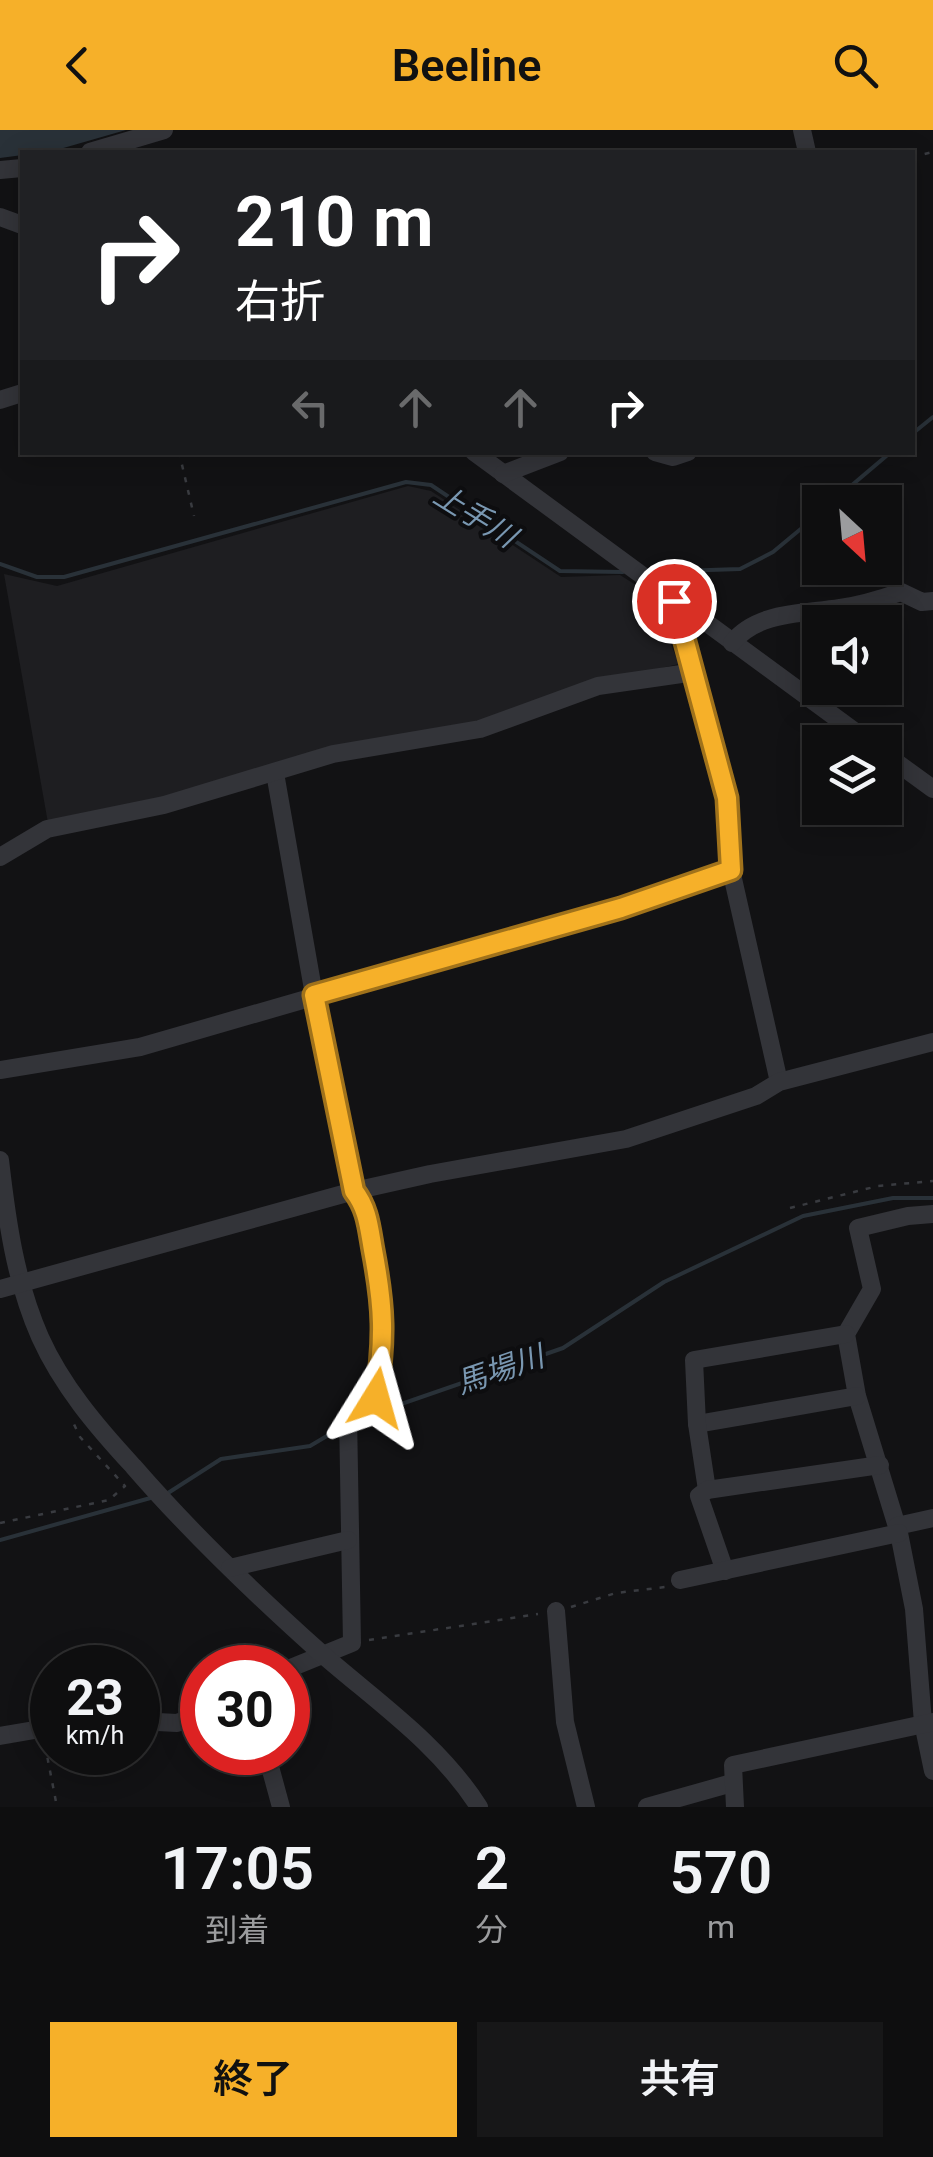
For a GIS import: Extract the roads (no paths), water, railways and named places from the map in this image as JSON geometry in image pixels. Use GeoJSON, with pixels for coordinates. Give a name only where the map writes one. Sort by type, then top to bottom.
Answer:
{"type":"FeatureCollection","features":[{"type":"Feature","properties":{"kind":"street"},"geometry":{"type":"LineString","coordinates":[[97,150],[164,130]]}},
{"type":"Feature","properties":{"kind":"street"},"geometry":{"type":"LineString","coordinates":[[478,455],[844,725]]}},
{"type":"Feature","properties":{"kind":"street"},"geometry":{"type":"LineString","coordinates":[[503,474],[552,455]]}},
{"type":"Feature","properties":{"kind":"street"},"geometry":{"type":"LineString","coordinates":[[732,644],[739,634],[755,625],[788,613],[841,608],[901,592],[922,602],[933,601]]}},
{"type":"Feature","properties":{"kind":"street"},"geometry":{"type":"LineString","coordinates":[[674,601],[727,798],[731,870],[779,1082]]}},
{"type":"Feature","properties":{"kind":"street"},"geometry":{"type":"LineString","coordinates":[[0,856],[46,829],[164,804],[333,754],[480,729],[598,686],[696,672]]}},
{"type":"Feature","properties":{"kind":"street"},"geometry":{"type":"LineString","coordinates":[[902,766],[933,789]]}},
{"type":"Feature","properties":{"kind":"street"},"geometry":{"type":"LineString","coordinates":[[275,773],[314,995],[354,1191],[365,1206],[384,1308],[376,1398],[354,1406],[348,1414],[352,1643],[310,1658]]}},
{"type":"Feature","properties":{"kind":"street"},"geometry":{"type":"LineString","coordinates":[[0,1070],[140,1046],[621,908],[731,870]]}},
{"type":"Feature","properties":{"kind":"street"},"geometry":{"type":"LineString","coordinates":[[0,1288],[354,1191],[626,1139],[756,1096],[779,1082],[933,1042]]}},
{"type":"Feature","properties":{"kind":"street"},"geometry":{"type":"LineString","coordinates":[[0,1160],[19,1282],[41,1339],[62,1378],[96,1425],[230,1568],[434,1751],[479,1807]]}},
{"type":"Feature","properties":{"kind":"street"},"geometry":{"type":"LineString","coordinates":[[933,1214],[858,1228],[872,1289],[846,1334],[857,1396],[898,1529],[914,1609],[933,1772]]}},
{"type":"Feature","properties":{"kind":"street"},"geometry":{"type":"LineString","coordinates":[[707,1490],[697,1424],[694,1360],[846,1334]]}},
{"type":"Feature","properties":{"kind":"street"},"geometry":{"type":"LineString","coordinates":[[697,1424],[857,1396]]}},
{"type":"Feature","properties":{"kind":"street"},"geometry":{"type":"LineString","coordinates":[[725,1571],[700,1496],[707,1490],[880,1466]]}},
{"type":"Feature","properties":{"kind":"street"},"geometry":{"type":"LineString","coordinates":[[680,1580],[933,1518]]}},
{"type":"Feature","properties":{"kind":"street"},"geometry":{"type":"LineString","coordinates":[[230,1568],[348,1540]]}},
{"type":"Feature","properties":{"kind":"street"},"geometry":{"type":"LineString","coordinates":[[556,1611],[566,1722],[586,1807]]}},
{"type":"Feature","properties":{"kind":"street"},"geometry":{"type":"LineString","coordinates":[[736,1807],[733,1764],[928,1723]]}},
{"type":"Feature","properties":{"kind":"street"},"geometry":{"type":"LineString","coordinates":[[0,1736],[30,1731]]}},
{"type":"Feature","properties":{"kind":"street"},"geometry":{"type":"LineString","coordinates":[[272,1775],[280,1807]]}},
{"type":"Feature","properties":{"kind":"street"},"geometry":{"type":"LineString","coordinates":[[647,1807],[732,1783]]}},
{"type":"Feature","properties":{"kind":"waterway","name":"上手川"},"geometry":{"type":"LineString","coordinates":[[915,432],[933,417]]}},
{"type":"Feature","properties":{"kind":"waterway","name":"上手川"},"geometry":{"type":"LineString","coordinates":[[852,485],[887,455]]}},
{"type":"Feature","properties":{"kind":"waterway","name":"上手川"},"geometry":{"type":"LineString","coordinates":[[0,564],[37,577],[64,577],[406,482],[431,485],[560,571],[623,572]]}},
{"type":"Feature","properties":{"kind":"waterway","name":"上手川"},"geometry":{"type":"LineString","coordinates":[[648,572],[740,569],[773,552],[802,528]]}},
{"type":"Feature","properties":{"kind":"waterway","name":"馬場川"},"geometry":{"type":"LineString","coordinates":[[355,1420],[563,1348],[664,1282],[803,1216],[893,1198],[933,1198]]}},
{"type":"Feature","properties":{"kind":"waterway","name":"馬場川"},"geometry":{"type":"LineString","coordinates":[[168,1493],[221,1459],[310,1446],[342,1427]]}},
{"type":"Feature","properties":{"kind":"waterway","name":"馬場川"},"geometry":{"type":"LineString","coordinates":[[0,1540],[154,1497]]}}]}
